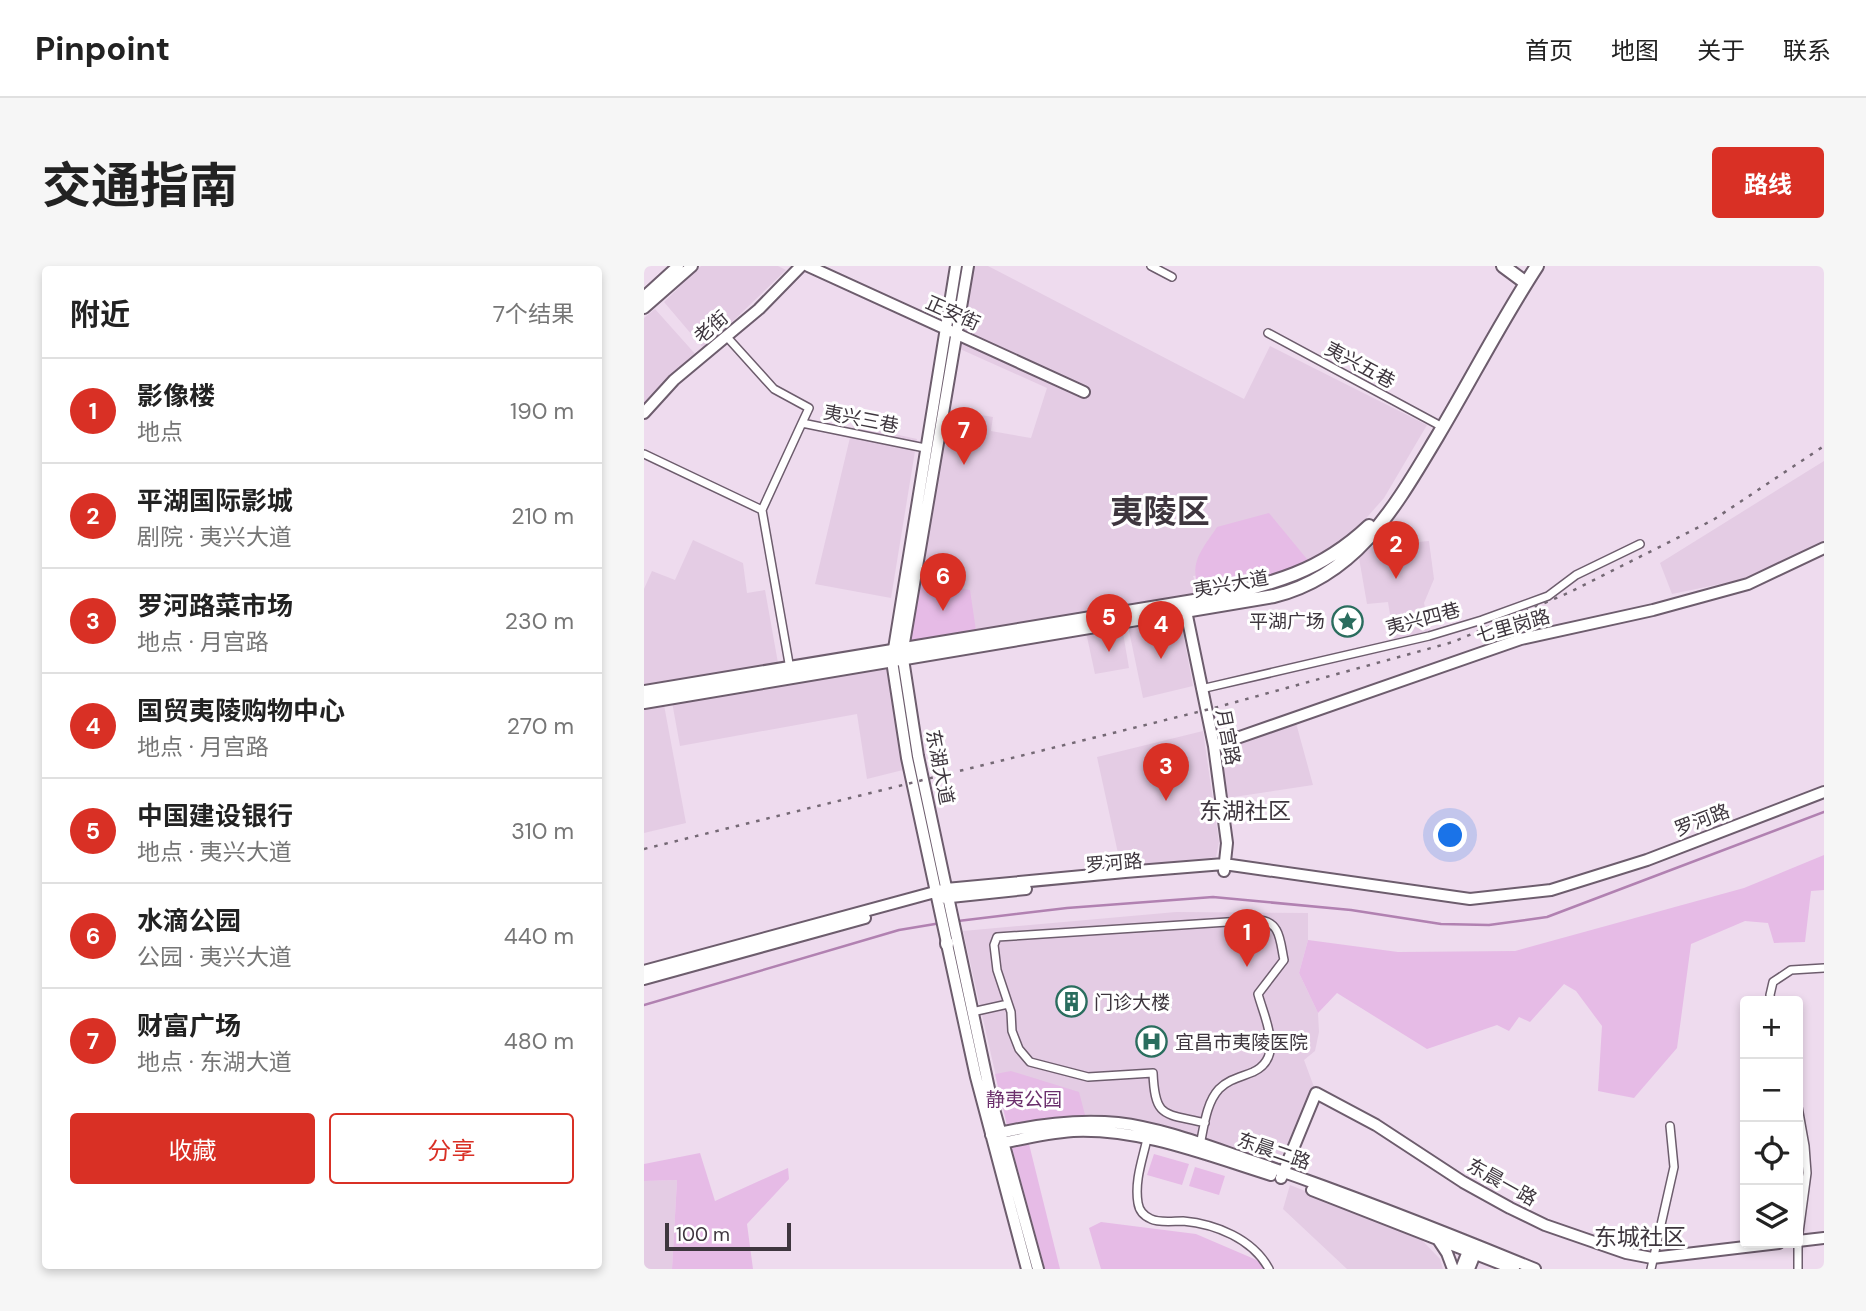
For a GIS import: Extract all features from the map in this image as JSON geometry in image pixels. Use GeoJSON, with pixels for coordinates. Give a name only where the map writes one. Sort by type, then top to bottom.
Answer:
{"type":"FeatureCollection","features":[{"type":"Feature","properties":{"kind":"main road"},"geometry":{"type":"LineString","coordinates":[[644,297],[678,266]]}},
{"type":"Feature","properties":{"kind":"main road"},"geometry":{"type":"LineString","coordinates":[[644,308],[692,266]]}},
{"type":"Feature","properties":{"kind":"main road","name":"老街"},"geometry":{"type":"LineString","coordinates":[[644,413],[674,380],[759,309],[801,266]]}},
{"type":"Feature","properties":{"kind":"main road","name":"正安街"},"geometry":{"type":"LineString","coordinates":[[808,266],[1084,392]]}},
{"type":"Feature","properties":{"kind":"main road","name":"东湖大道"},"geometry":{"type":"LineString","coordinates":[[956,266],[925,448],[897,655],[907,758],[942,894],[976,1077],[1038,1269]]}},
{"type":"Feature","properties":{"kind":"main road","name":"东湖大道"},"geometry":{"type":"LineString","coordinates":[[897,655],[968,266]]}},
{"type":"Feature","properties":{"kind":"main road"},"geometry":{"type":"LineString","coordinates":[[1503,266],[1523,281]]}},
{"type":"Feature","properties":{"kind":"main road","name":"夷兴大道"},"geometry":{"type":"LineString","coordinates":[[644,692],[1186,611],[1294,591],[1316,582],[1361,546],[1394,509],[1464,393],[1523,281],[1527,266]]}},
{"type":"Feature","properties":{"kind":"main road","name":"夷兴大道"},"geometry":{"type":"LineString","coordinates":[[644,702],[1194,601],[1278,582],[1315,567],[1356,539],[1388,505],[1523,281],[1537,266]]}},
{"type":"Feature","properties":{"kind":"main road","name":"七里岗路"},"geometry":{"type":"LineString","coordinates":[[1214,746],[1521,639],[1653,610],[1748,584],[1824,548]]}},
{"type":"Feature","properties":{"kind":"main road","name":"月宫路"},"geometry":{"type":"LineString","coordinates":[[1186,611],[1214,746],[1227,843],[1224,868]]}},
{"type":"Feature","properties":{"kind":"main road","name":"罗河路"},"geometry":{"type":"LineString","coordinates":[[644,971],[942,894],[1224,868],[1471,905],[1492,905],[1554,896],[1591,878],[1647,860],[1824,792]]}},
{"type":"Feature","properties":{"kind":"main road","name":"罗河路"},"geometry":{"type":"LineString","coordinates":[[644,979],[942,894]]}},
{"type":"Feature","properties":{"kind":"main road","name":"东湖大道"},"geometry":{"type":"LineString","coordinates":[[951,944],[972,1012],[997,1139],[1027,1269]]}},
{"type":"Feature","properties":{"kind":"main road","name":"东晨一路"},"geometry":{"type":"LineString","coordinates":[[1282,1175],[1316,1093],[1376,1125],[1463,1182],[1545,1225],[1652,1263],[1747,1248]]}},
{"type":"Feature","properties":{"kind":"main road","name":"东晨二路"},"geometry":{"type":"LineString","coordinates":[[997,1139],[1072,1131],[1148,1134],[1282,1175],[1535,1269]]}},
{"type":"Feature","properties":{"kind":"main road","name":"东晨二路"},"geometry":{"type":"LineString","coordinates":[[1282,1175],[1437,1238],[1474,1248],[1514,1269]]}},
{"type":"Feature","properties":{"kind":"main road"},"geometry":{"type":"LineString","coordinates":[[1437,1238],[1453,1269]]}},
{"type":"Feature","properties":{"kind":"main road"},"geometry":{"type":"LineString","coordinates":[[1803,1240],[1824,1238]]}},
{"type":"Feature","properties":{"kind":"main road"},"geometry":{"type":"LineString","coordinates":[[1461,1269],[1474,1248]]}},
{"type":"Feature","properties":{"kind":"main road"},"geometry":{"type":"LineString","coordinates":[[1469,1269],[1474,1248]]}},
{"type":"Feature","properties":{"kind":"street"},"geometry":{"type":"LineString","coordinates":[[1151,266],[1172,277]]}},
{"type":"Feature","properties":{"kind":"street","name":"夷兴五巷"},"geometry":{"type":"LineString","coordinates":[[1268,333],[1437,424]]}},
{"type":"Feature","properties":{"kind":"street"},"geometry":{"type":"LineString","coordinates":[[727,337],[774,389],[809,408],[803,423]]}},
{"type":"Feature","properties":{"kind":"street","name":"夷兴三巷"},"geometry":{"type":"LineString","coordinates":[[762,510],[803,423],[925,448]]}},
{"type":"Feature","properties":{"kind":"street"},"geometry":{"type":"LineString","coordinates":[[644,454],[762,510],[790,669]]}},
{"type":"Feature","properties":{"kind":"street","name":"夷兴四巷"},"geometry":{"type":"LineString","coordinates":[[1201,689],[1429,636],[1482,620],[1548,596],[1576,575],[1640,544]]}},
{"type":"Feature","properties":{"kind":"street"},"geometry":{"type":"LineString","coordinates":[[1198,1148],[1213,1097],[1232,1079],[1261,1067],[1270,1055],[1271,1040],[1258,994],[1284,960],[1279,933],[1271,923],[1258,920],[997,937],[994,945],[997,970],[1018,1049],[1030,1062],[1088,1077],[1153,1073],[1154,1098],[1158,1107],[1166,1113],[1205,1123]]}},
{"type":"Feature","properties":{"kind":"street"},"geometry":{"type":"LineString","coordinates":[[1769,996],[1773,982],[1791,970],[1824,968]]}},
{"type":"Feature","properties":{"kind":"street"},"geometry":{"type":"LineString","coordinates":[[972,1012],[1008,1004]]}},
{"type":"Feature","properties":{"kind":"street"},"geometry":{"type":"LineString","coordinates":[[1801,1122],[1807,1173],[1803,1203]]}},
{"type":"Feature","properties":{"kind":"street"},"geometry":{"type":"LineString","coordinates":[[1652,1263],[1674,1167],[1670,1126]]}},
{"type":"Feature","properties":{"kind":"street"},"geometry":{"type":"LineString","coordinates":[[1148,1134],[1138,1173],[1138,1204],[1142,1213],[1152,1220],[1190,1222],[1218,1229],[1241,1240],[1262,1257],[1269,1269]]}},
{"type":"Feature","properties":{"kind":"street"},"geometry":{"type":"LineString","coordinates":[[1797,1269],[1798,1248]]}},
{"type":"Feature","properties":{"kind":"shaded area"},"geometry":{"type":"Polygon","coordinates":[[[701,266],[778,266],[786,270],[704,349],[664,302],[701,266]]]}},
{"type":"Feature","properties":{"kind":"shaded area"},"geometry":{"type":"Polygon","coordinates":[[[974,266],[988,266],[1244,399],[1270,346],[1427,425],[1384,498],[1354,532],[1311,564],[1193,576],[1201,596],[976,631],[919,582],[949,410],[993,417],[991,431],[1031,438],[1047,388],[960,349],[974,266]]]}},
{"type":"Feature","properties":{"kind":"shaded area"},"geometry":{"type":"Polygon","coordinates":[[[655,309],[697,356],[644,409],[644,318],[655,309]]]}},
{"type":"Feature","properties":{"kind":"shaded area"},"geometry":{"type":"Polygon","coordinates":[[[853,425],[917,439],[891,598],[815,584],[853,425]]]}},
{"type":"Feature","properties":{"kind":"shaded area"},"geometry":{"type":"Polygon","coordinates":[[[1824,461],[1824,545],[1754,577],[1672,594],[1660,563],[1824,461]]]}},
{"type":"Feature","properties":{"kind":"shaded area"},"geometry":{"type":"Polygon","coordinates":[[[693,540],[743,563],[747,593],[765,590],[778,663],[644,684],[644,589],[652,571],[675,580],[693,540]]]}},
{"type":"Feature","properties":{"kind":"shaded area"},"geometry":{"type":"Polygon","coordinates":[[[1429,541],[1434,579],[1424,603],[1430,631],[1394,639],[1388,602],[1367,604],[1359,558],[1372,546],[1429,541]]]}},
{"type":"Feature","properties":{"kind":"shaded area"},"geometry":{"type":"Polygon","coordinates":[[[1180,617],[1193,686],[1143,698],[1128,626],[1180,617]]]}},
{"type":"Feature","properties":{"kind":"shaded area"},"geometry":{"type":"Polygon","coordinates":[[[1122,627],[1129,668],[1095,674],[1086,632],[1122,627]]]}},
{"type":"Feature","properties":{"kind":"shaded area"},"geometry":{"type":"Polygon","coordinates":[[[886,666],[903,770],[867,779],[857,714],[680,746],[672,702],[886,666]]]}},
{"type":"Feature","properties":{"kind":"shaded area"},"geometry":{"type":"Polygon","coordinates":[[[664,705],[686,823],[644,833],[644,708],[664,705]]]}},
{"type":"Feature","properties":{"kind":"shaded area"},"geometry":{"type":"Polygon","coordinates":[[[1296,723],[1313,785],[1227,798],[1221,748],[1296,723]]]}},
{"type":"Feature","properties":{"kind":"shaded area"},"geometry":{"type":"Polygon","coordinates":[[[1203,731],[1219,842],[1216,857],[1121,867],[1097,757],[1203,731]]]}},
{"type":"Feature","properties":{"kind":"shaded area","name":"宜昌市夷陵医院"},"geometry":{"type":"Polygon","coordinates":[[[1176,912],[1308,913],[1308,940],[1299,973],[1318,1013],[1319,1032],[1315,1051],[1304,1060],[1314,1087],[1278,1164],[1140,1120],[1094,1114],[1007,1125],[963,931],[1176,912]]]}},
{"type":"Feature","properties":{"kind":"shaded area"},"geometry":{"type":"Polygon","coordinates":[[[677,1180],[672,1269],[644,1269],[644,1181],[677,1180]]]}},
{"type":"Feature","properties":{"kind":"shaded area"},"geometry":{"type":"Polygon","coordinates":[[[1290,1185],[1417,1235],[1440,1259],[1443,1269],[1347,1269],[1283,1209],[1290,1185]]]}},
{"type":"Feature","properties":{"kind":"green space"},"geometry":{"type":"Polygon","coordinates":[[[1269,513],[1311,564],[1272,579],[1201,596],[1195,576],[1197,560],[1217,527],[1269,513]]]}},
{"type":"Feature","properties":{"kind":"green space"},"geometry":{"type":"Polygon","coordinates":[[[919,582],[970,590],[976,631],[908,642],[919,582]]]}},
{"type":"Feature","properties":{"kind":"green space"},"geometry":{"type":"Polygon","coordinates":[[[1824,855],[1824,890],[1811,891],[1805,942],[1774,943],[1768,923],[1745,921],[1691,944],[1677,1048],[1634,1098],[1598,1091],[1602,1026],[1576,991],[1564,984],[1530,1022],[1519,1017],[1509,1031],[1497,1025],[1427,1049],[1337,993],[1318,1013],[1299,973],[1308,940],[1398,952],[1515,951],[1744,888],[1824,855]]]}},
{"type":"Feature","properties":{"kind":"green space","name":"静夷公园"},"geometry":{"type":"Polygon","coordinates":[[[1011,1071],[1079,1092],[1085,1115],[1007,1125],[995,1074],[1011,1071]]]}},
{"type":"Feature","properties":{"kind":"green space"},"geometry":{"type":"Polygon","coordinates":[[[1029,1144],[1060,1269],[1045,1269],[1012,1148],[1029,1144]]]}},
{"type":"Feature","properties":{"kind":"green space"},"geometry":{"type":"Polygon","coordinates":[[[700,1153],[715,1201],[788,1168],[789,1179],[747,1224],[753,1269],[672,1269],[677,1180],[644,1181],[644,1164],[700,1153]]]}},
{"type":"Feature","properties":{"kind":"green space"},"geometry":{"type":"Polygon","coordinates":[[[1154,1154],[1189,1164],[1182,1185],[1147,1175],[1154,1154]]]}},
{"type":"Feature","properties":{"kind":"green space"},"geometry":{"type":"Polygon","coordinates":[[[1195,1167],[1225,1176],[1219,1195],[1189,1186],[1195,1167]]]}},
{"type":"Feature","properties":{"kind":"green space"},"geometry":{"type":"Polygon","coordinates":[[[1101,1222],[1196,1234],[1259,1261],[1264,1269],[1101,1269],[1089,1228],[1101,1222]]]}},
{"type":"Feature","properties":{"kind":"waterway"},"geometry":{"type":"LineString","coordinates":[[958,921],[1067,908],[1213,897],[1351,910],[1441,924],[1489,925],[1547,917],[1824,812]]}},
{"type":"Feature","properties":{"kind":"waterway"},"geometry":{"type":"LineString","coordinates":[[644,1005],[899,930],[941,923]]}},
{"type":"Feature","properties":{"kind":"railway"},"geometry":{"type":"LineString","coordinates":[[644,849],[1214,708],[1453,642],[1568,593],[1713,520],[1824,446]]}},
{"type":"Feature","properties":{"kind":"place","name":"财富广场"},"geometry":{"type":"Point","coordinates":[964,465]}},
{"type":"Feature","properties":{"kind":"place","name":"平湖国际影城"},"geometry":{"type":"Point","coordinates":[1396,579]}},
{"type":"Feature","properties":{"kind":"place","name":"水滴公园"},"geometry":{"type":"Point","coordinates":[943,611]}},
{"type":"Feature","properties":{"kind":"place","name":"平湖广场"},"geometry":{"type":"Point","coordinates":[1348,621]}},
{"type":"Feature","properties":{"kind":"place","name":"中国建设银行"},"geometry":{"type":"Point","coordinates":[1109,652]}},
{"type":"Feature","properties":{"kind":"place","name":"国贸夷陵购物中心"},"geometry":{"type":"Point","coordinates":[1161,659]}},
{"type":"Feature","properties":{"kind":"place","name":"罗河路菜市场"},"geometry":{"type":"Point","coordinates":[1166,801]}},
{"type":"Feature","properties":{"kind":"place","name":"影像楼"},"geometry":{"type":"Point","coordinates":[1247,967]}},
{"type":"Feature","properties":{"kind":"place","name":"门诊大楼"},"geometry":{"type":"Point","coordinates":[1071,1002]}},
{"type":"Feature","properties":{"kind":"place","name":"宜昌市夷陵医院"},"geometry":{"type":"Point","coordinates":[1152,1042]}},
{"type":"Feature","properties":{"kind":"district","name":"夷陵区"},"geometry":{"type":"Point","coordinates":[1160,511]}},
{"type":"Feature","properties":{"kind":"district","name":"东湖社区"},"geometry":{"type":"Point","coordinates":[1245,811]}},
{"type":"Feature","properties":{"kind":"district","name":"东城社区"},"geometry":{"type":"Point","coordinates":[1640,1237]}}]}
